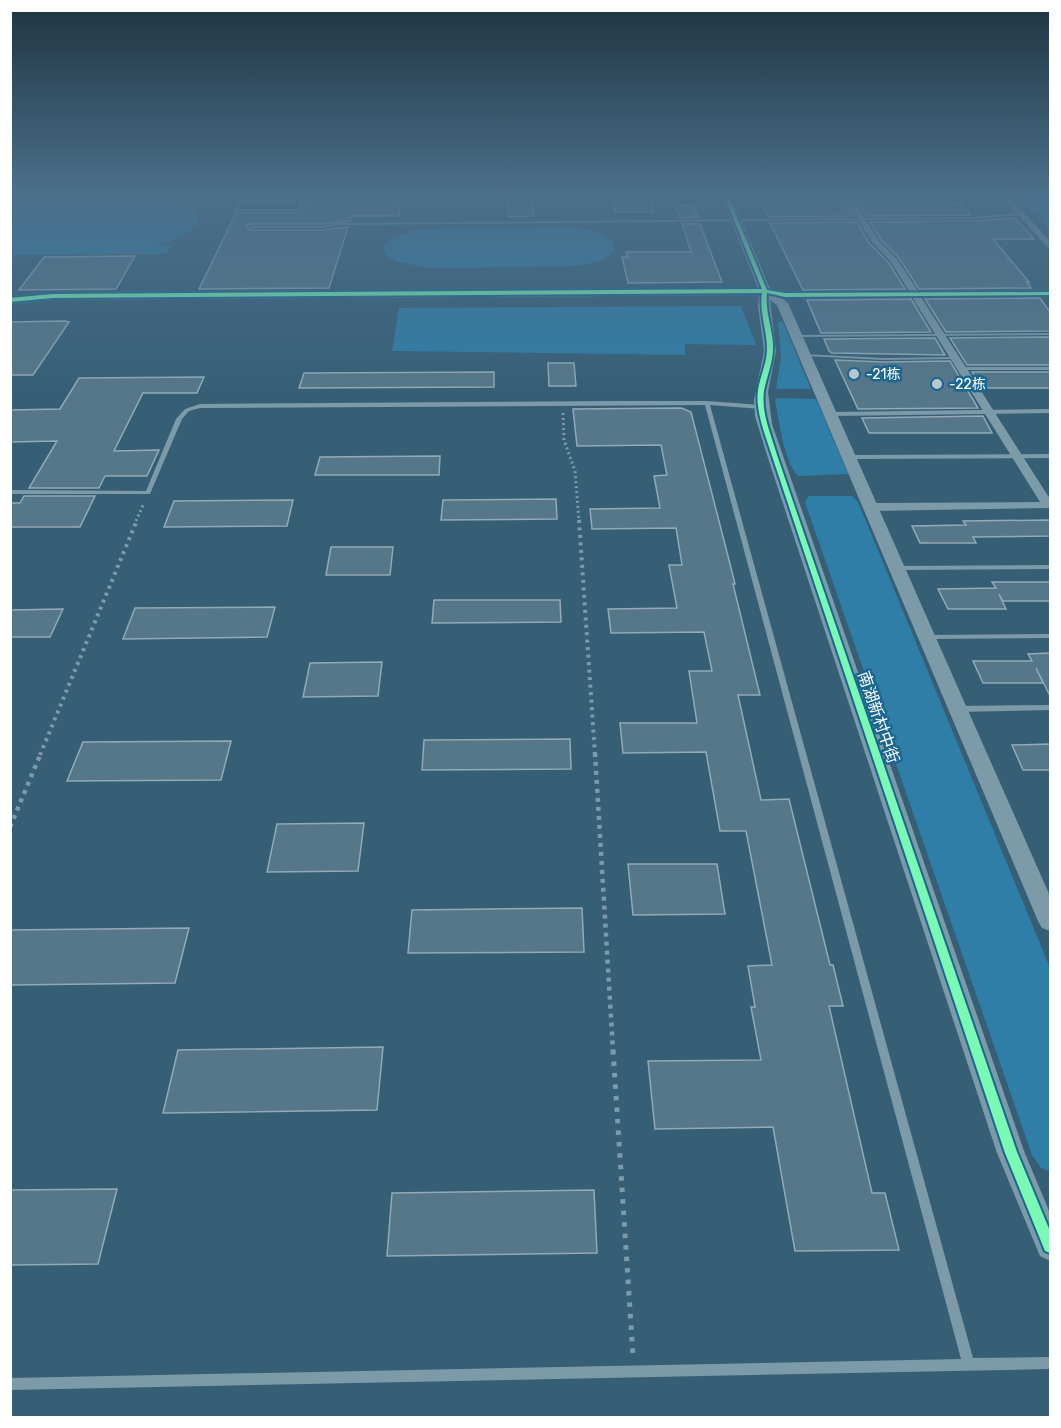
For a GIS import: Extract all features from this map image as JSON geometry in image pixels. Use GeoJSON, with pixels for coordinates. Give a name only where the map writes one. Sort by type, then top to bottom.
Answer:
{"type":"FeatureCollection","features":[{"type":"Feature","properties":{"kind":"street","name":"南湖新村中街"},"geometry":{"type":"LineString","coordinates":[[752,260],[765,291],[782,303],[797,336],[1050,921]]}},
{"type":"Feature","properties":{"kind":"street"},"geometry":{"type":"LineString","coordinates":[[893,260],[1049,505]]}},
{"type":"Feature","properties":{"kind":"street"},"geometry":{"type":"LineString","coordinates":[[10,300],[64,296],[765,291],[785,296],[1050,294]]}},
{"type":"Feature","properties":{"kind":"street","name":"南湖新村中街"},"geometry":{"type":"LineString","coordinates":[[765,291],[762,306],[769,330],[770,352],[761,394],[761,407],[774,455],[1011,1153],[1050,1246]]}},
{"type":"Feature","properties":{"kind":"street"},"geometry":{"type":"LineString","coordinates":[[872,507],[1049,505]]}},
{"type":"Feature","properties":{"kind":"lane"},"geometry":{"type":"LineString","coordinates":[[797,336],[1050,334]]}},
{"type":"Feature","properties":{"kind":"lane"},"geometry":{"type":"LineString","coordinates":[[805,355],[954,358]]}},
{"type":"Feature","properties":{"kind":"lane"},"geometry":{"type":"LineString","coordinates":[[961,369],[1050,369]]}},
{"type":"Feature","properties":{"kind":"lane"},"geometry":{"type":"LineString","coordinates":[[706,403],[968,1364]]}},
{"type":"Feature","properties":{"kind":"lane"},"geometry":{"type":"LineString","coordinates":[[10,492],[148,493],[179,419],[187,410],[201,406],[706,403],[761,407]]}},
{"type":"Feature","properties":{"kind":"lane"},"geometry":{"type":"LineString","coordinates":[[831,414],[1050,411]]}},
{"type":"Feature","properties":{"kind":"lane"},"geometry":{"type":"LineString","coordinates":[[850,457],[1050,456]]}},
{"type":"Feature","properties":{"kind":"lane"},"geometry":{"type":"LineString","coordinates":[[899,568],[1050,567]]}},
{"type":"Feature","properties":{"kind":"lane"},"geometry":{"type":"LineString","coordinates":[[928,637],[1050,636]]}},
{"type":"Feature","properties":{"kind":"lane"},"geometry":{"type":"LineString","coordinates":[[959,709],[1050,708]]}},
{"type":"Feature","properties":{"kind":"lane"},"geometry":{"type":"LineString","coordinates":[[10,1384],[1050,1363]]}},
{"type":"Feature","properties":{"kind":"path"},"geometry":{"type":"LineString","coordinates":[[562,404],[564,440],[575,471],[576,483],[596,753],[610,1027],[634,1371]]}},
{"type":"Feature","properties":{"kind":"path"},"geometry":{"type":"LineString","coordinates":[[10,827],[148,493]]}},
{"type":"Feature","properties":{"kind":"shaded area"},"geometry":{"type":"Polygon","coordinates":[[[393,260],[603,260],[576,266],[431,268],[393,260]]]}},
{"type":"Feature","properties":{"kind":"shaded area"},"geometry":{"type":"Polygon","coordinates":[[[741,306],[756,345],[685,344],[685,355],[392,351],[399,308],[741,306]]]}},
{"type":"Feature","properties":{"kind":"shaded area"},"geometry":{"type":"Polygon","coordinates":[[[781,321],[811,389],[776,389],[781,357],[778,322],[781,321]]]}},
{"type":"Feature","properties":{"kind":"shaded area"},"geometry":{"type":"Polygon","coordinates":[[[775,399],[816,399],[848,474],[798,476],[789,461],[780,429],[775,399]]]}},
{"type":"Feature","properties":{"kind":"shaded area"},"geometry":{"type":"Polygon","coordinates":[[[809,496],[852,496],[858,502],[1050,968],[1050,1171],[1041,1168],[1032,1155],[805,502],[809,496]]]}},
{"type":"Feature","properties":{"kind":"building"},"geometry":{"type":"Polygon","coordinates":[[[42,260],[133,260],[116,289],[19,290],[42,260]]]}},
{"type":"Feature","properties":{"kind":"building"},"geometry":{"type":"Polygon","coordinates":[[[213,260],[338,260],[329,288],[199,289],[213,260]]]}},
{"type":"Feature","properties":{"kind":"building"},"geometry":{"type":"Polygon","coordinates":[[[623,260],[714,260],[722,282],[628,283],[623,260]]]}},
{"type":"Feature","properties":{"kind":"building"},"geometry":{"type":"Polygon","coordinates":[[[788,260],[886,260],[905,289],[803,290],[788,260]]]}},
{"type":"Feature","properties":{"kind":"building"},"geometry":{"type":"Polygon","coordinates":[[[900,260],[1010,260],[1029,282],[1027,282],[1031,288],[919,289],[900,260]]]}},
{"type":"Feature","properties":{"kind":"building"},"geometry":{"type":"Polygon","coordinates":[[[1040,298],[1050,312],[1050,331],[946,332],[925,299],[1040,298]]]}},
{"type":"Feature","properties":{"kind":"building"},"geometry":{"type":"Polygon","coordinates":[[[911,299],[931,332],[821,333],[807,300],[911,299]]]}},
{"type":"Feature","properties":{"kind":"building"},"geometry":{"type":"Polygon","coordinates":[[[10,322],[69,322],[33,375],[10,375],[10,322]]]}},
{"type":"Feature","properties":{"kind":"building"},"geometry":{"type":"Polygon","coordinates":[[[1050,337],[1050,365],[967,365],[950,338],[1050,337]]]}},
{"type":"Feature","properties":{"kind":"building"},"geometry":{"type":"Polygon","coordinates":[[[935,338],[945,355],[832,353],[824,339],[935,338]]]}},
{"type":"Feature","properties":{"kind":"building"},"geometry":{"type":"Polygon","coordinates":[[[835,360],[950,361],[978,408],[858,409],[835,360]]]}},
{"type":"Feature","properties":{"kind":"building"},"geometry":{"type":"Polygon","coordinates":[[[548,363],[574,363],[576,386],[549,386],[548,363]]]}},
{"type":"Feature","properties":{"kind":"building"},"geometry":{"type":"Polygon","coordinates":[[[494,372],[494,387],[299,388],[304,373],[494,372]]]}},
{"type":"Feature","properties":{"kind":"building"},"geometry":{"type":"Polygon","coordinates":[[[972,372],[1050,372],[1050,388],[982,388],[972,372]]]}},
{"type":"Feature","properties":{"kind":"building"},"geometry":{"type":"Polygon","coordinates":[[[204,377],[197,393],[143,393],[114,451],[159,450],[147,476],[105,476],[99,488],[29,488],[57,441],[10,442],[10,410],[60,409],[79,378],[204,377]]]}},
{"type":"Feature","properties":{"kind":"building"},"geometry":{"type":"Polygon","coordinates":[[[681,408],[691,412],[735,584],[733,584],[760,695],[738,695],[761,800],[789,799],[830,965],[833,965],[843,1006],[829,1006],[872,1193],[885,1193],[899,1250],[795,1251],[773,1127],[655,1129],[648,1061],[761,1060],[751,1007],[755,1007],[748,966],[772,965],[746,831],[720,831],[706,752],[623,753],[620,723],[697,723],[689,671],[712,671],[704,632],[611,633],[608,609],[677,608],[669,565],[682,565],[676,528],[592,529],[590,509],[660,508],[654,476],[667,475],[661,445],[577,446],[573,409],[681,408]]]}},
{"type":"Feature","properties":{"kind":"building"},"geometry":{"type":"Polygon","coordinates":[[[983,416],[992,433],[869,433],[862,418],[983,416]]]}},
{"type":"Feature","properties":{"kind":"building"},"geometry":{"type":"Polygon","coordinates":[[[440,456],[439,475],[315,475],[320,457],[440,456]]]}},
{"type":"Feature","properties":{"kind":"building"},"geometry":{"type":"Polygon","coordinates":[[[24,496],[95,496],[80,527],[10,527],[10,503],[20,503],[24,496]]]}},
{"type":"Feature","properties":{"kind":"building"},"geometry":{"type":"Polygon","coordinates":[[[556,499],[557,519],[441,520],[443,500],[556,499]]]}},
{"type":"Feature","properties":{"kind":"building"},"geometry":{"type":"Polygon","coordinates":[[[293,500],[287,526],[164,527],[174,501],[293,500]]]}},
{"type":"Feature","properties":{"kind":"building"},"geometry":{"type":"Polygon","coordinates":[[[1050,520],[1050,536],[973,537],[976,543],[920,543],[912,526],[966,525],[963,521],[1050,520]]]}},
{"type":"Feature","properties":{"kind":"building"},"geometry":{"type":"Polygon","coordinates":[[[331,547],[393,547],[390,575],[326,575],[331,547]]]}},
{"type":"Feature","properties":{"kind":"building"},"geometry":{"type":"Polygon","coordinates":[[[992,582],[1050,582],[1050,601],[1003,601],[999,594],[1006,609],[948,609],[938,589],[996,588],[992,582]]]}},
{"type":"Feature","properties":{"kind":"building"},"geometry":{"type":"Polygon","coordinates":[[[434,600],[560,600],[561,622],[432,623],[434,600]]]}},
{"type":"Feature","properties":{"kind":"building"},"geometry":{"type":"Polygon","coordinates":[[[275,607],[267,637],[123,639],[135,608],[275,607]]]}},
{"type":"Feature","properties":{"kind":"building"},"geometry":{"type":"Polygon","coordinates":[[[63,609],[50,637],[10,637],[10,610],[63,609]]]}},
{"type":"Feature","properties":{"kind":"building"},"geometry":{"type":"Polygon","coordinates":[[[1050,653],[1050,696],[1036,668],[1043,683],[983,683],[973,661],[1032,661],[1028,654],[1050,653]]]}},
{"type":"Feature","properties":{"kind":"building"},"geometry":{"type":"Polygon","coordinates":[[[382,662],[378,696],[303,697],[310,663],[382,662]]]}},
{"type":"Feature","properties":{"kind":"building"},"geometry":{"type":"Polygon","coordinates":[[[570,739],[571,769],[422,770],[424,740],[570,739]]]}},
{"type":"Feature","properties":{"kind":"building"},"geometry":{"type":"Polygon","coordinates":[[[231,741],[221,780],[67,781],[83,742],[231,741]]]}},
{"type":"Feature","properties":{"kind":"building"},"geometry":{"type":"Polygon","coordinates":[[[1050,744],[1050,770],[1023,770],[1012,745],[1050,744]]]}},
{"type":"Feature","properties":{"kind":"building"},"geometry":{"type":"Polygon","coordinates":[[[364,823],[358,871],[267,872],[277,824],[364,823]]]}},
{"type":"Feature","properties":{"kind":"building"},"geometry":{"type":"Polygon","coordinates":[[[628,864],[717,864],[725,914],[633,915],[628,864]]]}},
{"type":"Feature","properties":{"kind":"building"},"geometry":{"type":"Polygon","coordinates":[[[582,908],[584,952],[408,953],[412,910],[582,908]]]}},
{"type":"Feature","properties":{"kind":"building"},"geometry":{"type":"Polygon","coordinates":[[[189,928],[175,983],[10,985],[10,930],[189,928]]]}},
{"type":"Feature","properties":{"kind":"building"},"geometry":{"type":"Polygon","coordinates":[[[383,1047],[377,1110],[163,1113],[178,1050],[383,1047]]]}},
{"type":"Feature","properties":{"kind":"building"},"geometry":{"type":"Polygon","coordinates":[[[117,1189],[98,1264],[10,1265],[10,1190],[117,1189]]]}},
{"type":"Feature","properties":{"kind":"building"},"geometry":{"type":"Polygon","coordinates":[[[594,1190],[597,1253],[387,1256],[392,1193],[594,1190]]]}},
{"type":"Feature","properties":{"kind":"cycle path"},"geometry":{"type":"LineString","coordinates":[[752,260],[765,291],[764,306],[769,335],[769,361],[760,400],[762,416],[1011,1153],[1050,1246]]}},
{"type":"Feature","properties":{"kind":"cycle path"},"geometry":{"type":"LineString","coordinates":[[10,300],[52,296],[765,291],[785,295],[1050,293]]}},
{"type":"Feature","properties":{"kind":"place","name":"-21栋"},"geometry":{"type":"Point","coordinates":[854,374]}},
{"type":"Feature","properties":{"kind":"place","name":"-22栋"},"geometry":{"type":"Point","coordinates":[937,384]}}]}
